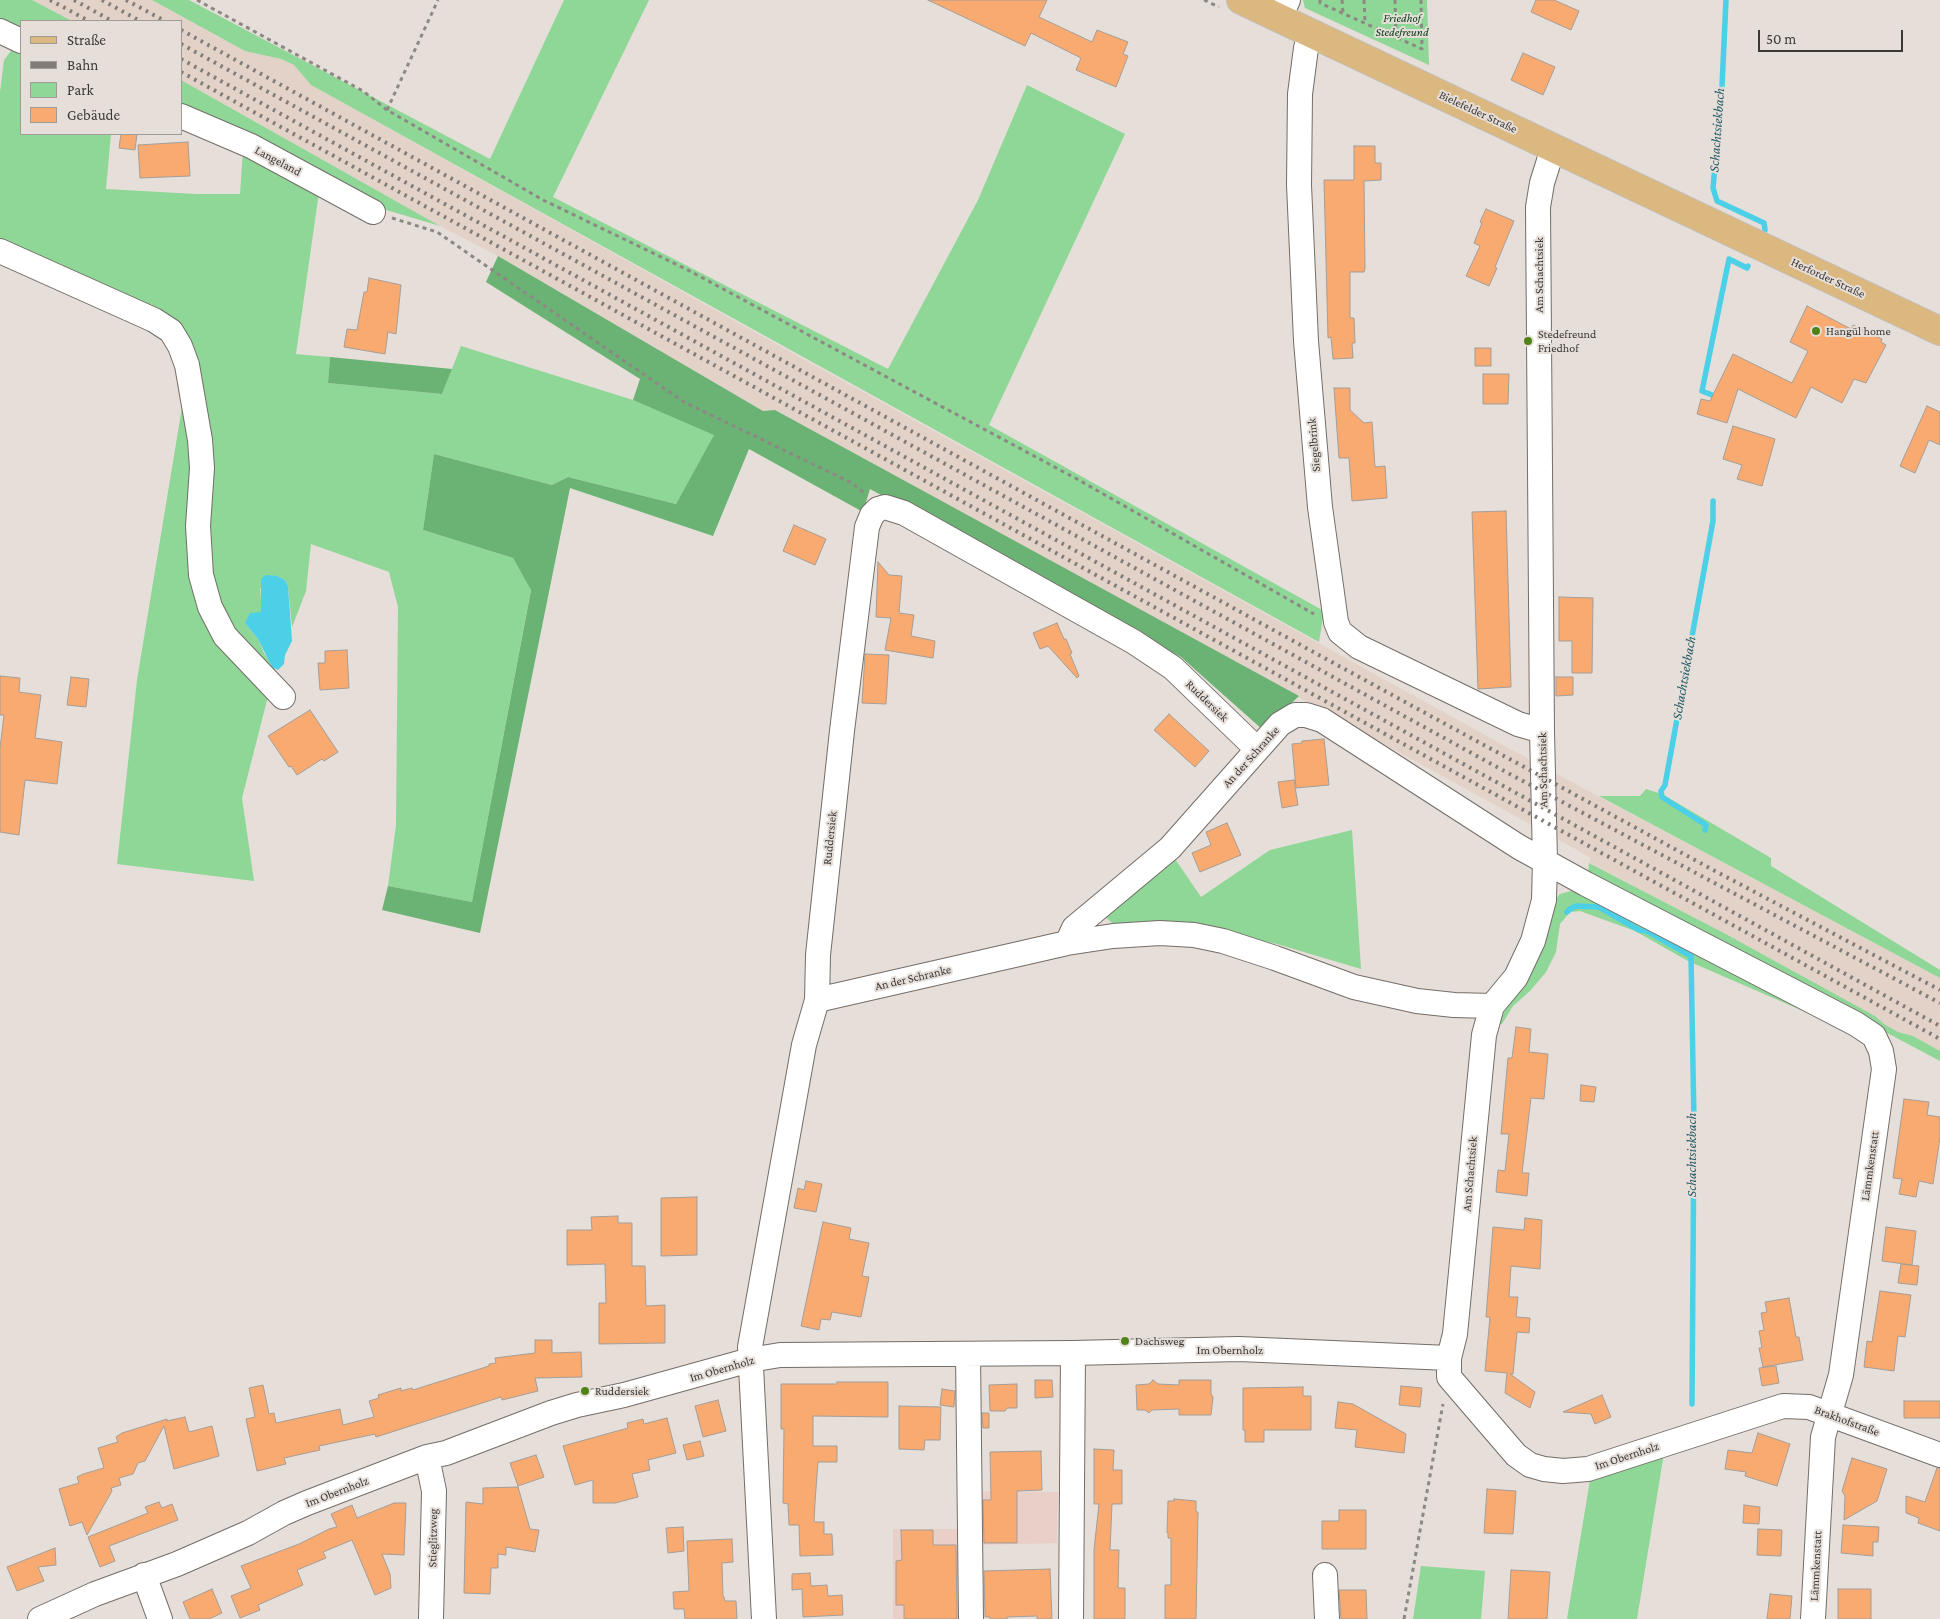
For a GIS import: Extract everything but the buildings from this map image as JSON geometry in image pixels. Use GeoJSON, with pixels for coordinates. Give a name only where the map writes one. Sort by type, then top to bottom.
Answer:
{"type":"FeatureCollection","features":[{"type":"Feature","properties":{"kind":"main road","name":"Bielefelder Straße"},"geometry":{"type":"LineString","coordinates":[[1241,0],[1284,9],[1311,33],[1715,224]]}},
{"type":"Feature","properties":{"kind":"main road","name":"Herforder Straße"},"geometry":{"type":"LineString","coordinates":[[1715,224],[1940,331]]}},
{"type":"Feature","properties":{"kind":"street"},"geometry":{"type":"LineString","coordinates":[[0,31],[20,41]]}},
{"type":"Feature","properties":{"kind":"street","name":"Siegelbrink"},"geometry":{"type":"LineString","coordinates":[[1311,33],[1306,48],[1300,94],[1299,185],[1306,341],[1320,508],[1336,622]]}},
{"type":"Feature","properties":{"kind":"street","name":"Langeland"},"geometry":{"type":"LineString","coordinates":[[182,116],[251,146],[372,212]]}},
{"type":"Feature","properties":{"kind":"street","name":"Am Schachtsiek"},"geometry":{"type":"LineString","coordinates":[[1449,1367],[1455,1334],[1484,1035],[1492,1006],[1516,977],[1533,941],[1544,900],[1538,207],[1542,183],[1553,148]]}},
{"type":"Feature","properties":{"kind":"street"},"geometry":{"type":"LineString","coordinates":[[0,250],[154,320],[170,331],[175,338],[187,365],[200,440],[202,468],[198,526],[201,576],[208,599],[225,636],[282,697]]}},
{"type":"Feature","properties":{"kind":"street","name":"Ruddersiek"},"geometry":{"type":"LineString","coordinates":[[764,1619],[750,1347],[804,1045],[817,1000],[818,955],[842,731],[867,527],[872,515],[878,509],[885,507],[904,513],[1134,642],[1173,668],[1257,749]]}},
{"type":"Feature","properties":{"kind":"street"},"geometry":{"type":"LineString","coordinates":[[1336,622],[1340,632],[1359,647],[1518,724],[1542,731]]}},
{"type":"Feature","properties":{"kind":"street","name":"An der Schranke"},"geometry":{"type":"LineString","coordinates":[[1067,943],[1074,928],[1170,848],[1280,724],[1295,715],[1306,715],[1322,720],[1519,847],[1545,860]]}},
{"type":"Feature","properties":{"kind":"street","name":"Lämmkenstatt"},"geometry":{"type":"LineString","coordinates":[[1545,860],[1586,884],[1856,1024],[1874,1036],[1882,1051],[1884,1070],[1841,1375],[1823,1437],[1814,1619]]}},
{"type":"Feature","properties":{"kind":"street","name":"An der Schranke"},"geometry":{"type":"LineString","coordinates":[[817,1000],[1067,943],[1113,936],[1160,933],[1194,935],[1223,941],[1354,987],[1417,1001],[1454,1005],[1492,1006]]}},
{"type":"Feature","properties":{"kind":"street","name":"Im Obernholz"},"geometry":{"type":"LineString","coordinates":[[40,1619],[95,1594],[177,1564],[248,1533],[284,1513],[427,1457],[446,1453],[577,1405],[633,1393],[750,1360],[780,1355],[1073,1353],[1239,1349],[1449,1367],[1516,1454],[1530,1465],[1562,1471],[1588,1469],[1666,1444]]}},
{"type":"Feature","properties":{"kind":"street"},"geometry":{"type":"LineString","coordinates":[[1071,1619],[1073,1353]]}},
{"type":"Feature","properties":{"kind":"street"},"geometry":{"type":"LineString","coordinates":[[968,1354],[971,1619]]}},
{"type":"Feature","properties":{"kind":"street","name":"Brakhofstraße"},"geometry":{"type":"LineString","coordinates":[[1666,1444],[1783,1406],[1809,1407],[1940,1454]]}},
{"type":"Feature","properties":{"kind":"street","name":"Stieglitzweg"},"geometry":{"type":"LineString","coordinates":[[427,1457],[434,1491],[430,1619]]}},
{"type":"Feature","properties":{"kind":"street"},"geometry":{"type":"LineString","coordinates":[[144,1575],[160,1619]]}},
{"type":"Feature","properties":{"kind":"street"},"geometry":{"type":"LineString","coordinates":[[1325,1575],[1327,1619]]}},
{"type":"Feature","properties":{"kind":"path"},"geometry":{"type":"LineString","coordinates":[[197,0],[363,91],[387,110],[543,200],[686,269],[1077,479],[1324,620],[1336,622]]}},
{"type":"Feature","properties":{"kind":"path"},"geometry":{"type":"LineString","coordinates":[[387,110],[438,0]]}},
{"type":"Feature","properties":{"kind":"path"},"geometry":{"type":"LineString","coordinates":[[1320,0],[1320,3],[1422,48],[1421,0]]}},
{"type":"Feature","properties":{"kind":"path"},"geometry":{"type":"LineString","coordinates":[[1342,0],[1343,13]]}},
{"type":"Feature","properties":{"kind":"path"},"geometry":{"type":"LineString","coordinates":[[1364,0],[1365,23]]}},
{"type":"Feature","properties":{"kind":"path"},"geometry":{"type":"LineString","coordinates":[[1395,0],[1396,37]]}},
{"type":"Feature","properties":{"kind":"path"},"geometry":{"type":"LineString","coordinates":[[372,212],[438,232],[684,402],[852,483],[878,509]]}},
{"type":"Feature","properties":{"kind":"path"},"geometry":{"type":"LineString","coordinates":[[1404,1619],[1449,1367]]}},
{"type":"Feature","properties":{"kind":"shaded area"},"geometry":{"type":"Polygon","coordinates":[[[32,0],[152,0],[245,51],[281,59],[294,65],[311,85],[778,345],[1534,762],[1940,978],[1940,1051],[1913,1036],[1898,1032],[1875,1016],[1722,932],[1590,863],[1590,857],[775,410],[763,411],[498,256],[440,226],[182,81],[182,20],[70,20],[32,0]]]}},
{"type":"Feature","properties":{"kind":"shaded area"},"geometry":{"type":"Polygon","coordinates":[[[963,1491],[1058,1492],[1057,1543],[979,1545],[981,1619],[893,1619],[893,1529],[964,1529],[963,1491]]]}},
{"type":"Feature","properties":{"kind":"green space"},"geometry":{"type":"Polygon","coordinates":[[[0,0],[32,0],[70,20],[20,20],[20,32],[0,19],[0,0]]]}},
{"type":"Feature","properties":{"kind":"green space"},"geometry":{"type":"Polygon","coordinates":[[[152,0],[189,0],[490,159],[564,0],[649,0],[553,197],[888,369],[978,200],[1027,85],[1125,134],[989,425],[1324,611],[1319,642],[311,85],[294,65],[281,59],[245,51],[152,0]]]}},
{"type":"Feature","properties":{"kind":"green space","name":"Friedhof Stedefreund"},"geometry":{"type":"Polygon","coordinates":[[[1303,0],[1427,0],[1429,65],[1305,8],[1303,0]]]}},
{"type":"Feature","properties":{"kind":"green space"},"geometry":{"type":"Polygon","coordinates":[[[20,49],[20,135],[111,135],[106,189],[196,194],[240,194],[243,150],[319,192],[296,354],[330,357],[328,383],[442,394],[461,346],[633,400],[715,434],[676,504],[568,477],[552,485],[434,454],[423,530],[513,558],[531,589],[472,902],[388,886],[396,825],[398,607],[389,572],[311,544],[306,591],[292,627],[288,586],[285,580],[277,576],[260,589],[261,612],[245,623],[258,639],[264,653],[275,669],[242,798],[254,881],[117,864],[137,680],[182,407],[183,331],[0,242],[0,92],[4,60],[11,51],[20,49]]]}},
{"type":"Feature","properties":{"kind":"green space"},"geometry":{"type":"Polygon","coordinates":[[[182,81],[440,226],[383,209],[182,109],[182,81]]]}},
{"type":"Feature","properties":{"kind":"green space"},"geometry":{"type":"Polygon","coordinates":[[[498,256],[763,411],[775,410],[1299,696],[1263,730],[1181,657],[870,489],[863,512],[749,449],[713,536],[570,488],[480,933],[382,910],[388,886],[472,902],[531,590],[513,558],[423,530],[434,454],[552,485],[568,477],[676,504],[714,435],[633,400],[640,379],[486,282],[498,256]]]}},
{"type":"Feature","properties":{"kind":"green space"},"geometry":{"type":"Polygon","coordinates":[[[330,357],[452,369],[442,394],[328,383],[330,357]]]}},
{"type":"Feature","properties":{"kind":"green space"},"geometry":{"type":"Polygon","coordinates":[[[1646,789],[1662,794],[1771,858],[1771,866],[1940,970],[1940,978],[1599,796],[1640,796],[1646,789]]]}},
{"type":"Feature","properties":{"kind":"green space"},"geometry":{"type":"Polygon","coordinates":[[[1352,830],[1361,969],[1277,944],[1203,929],[1118,928],[1102,914],[1173,856],[1201,897],[1270,850],[1352,830]]]}},
{"type":"Feature","properties":{"kind":"green space"},"geometry":{"type":"Polygon","coordinates":[[[1589,863],[1722,932],[1875,1016],[1898,1032],[1913,1036],[1940,1051],[1940,1061],[1588,874],[1589,863]]]}},
{"type":"Feature","properties":{"kind":"green space"},"geometry":{"type":"Polygon","coordinates":[[[1571,891],[1584,893],[1824,1020],[1688,961],[1635,931],[1580,911],[1570,912],[1560,924],[1556,952],[1546,972],[1530,991],[1513,1006],[1502,1024],[1498,1024],[1540,946],[1552,904],[1560,894],[1571,891]]]}},
{"type":"Feature","properties":{"kind":"green space"},"geometry":{"type":"Polygon","coordinates":[[[1664,1453],[1637,1619],[1567,1619],[1591,1474],[1664,1453]]]}},
{"type":"Feature","properties":{"kind":"green space"},"geometry":{"type":"Polygon","coordinates":[[[1421,1566],[1485,1571],[1481,1619],[1413,1619],[1421,1566]]]}},
{"type":"Feature","properties":{"kind":"water"},"geometry":{"type":"Polygon","coordinates":[[[266,575],[277,576],[285,580],[288,586],[292,641],[285,655],[284,664],[278,670],[272,667],[258,639],[245,623],[250,613],[261,612],[261,579],[266,575]]]}},
{"type":"Feature","properties":{"kind":"waterway","name":"Schachtsiekbach"},"geometry":{"type":"LineString","coordinates":[[1726,0],[1722,86],[1713,188],[1717,201],[1764,223],[1765,230]]}},
{"type":"Feature","properties":{"kind":"waterway","name":"Schachtsiekbach"},"geometry":{"type":"LineString","coordinates":[[1718,400],[1717,397],[1702,391],[1729,259],[1747,268],[1748,266]]}},
{"type":"Feature","properties":{"kind":"waterway","name":"Schachtsiekbach"},"geometry":{"type":"LineString","coordinates":[[1705,830],[1706,825],[1662,797],[1661,791],[1665,785],[1713,521],[1713,501]]}},
{"type":"Feature","properties":{"kind":"waterway","name":"Schachtsiekbach"},"geometry":{"type":"LineString","coordinates":[[1567,912],[1576,906],[1599,907],[1691,956],[1694,1123],[1692,1404]]}},
{"type":"Feature","properties":{"kind":"railway"},"geometry":{"type":"LineString","coordinates":[[50,0],[87,20]]}},
{"type":"Feature","properties":{"kind":"railway"},"geometry":{"type":"LineString","coordinates":[[74,0],[110,20]]}},
{"type":"Feature","properties":{"kind":"railway"},"geometry":{"type":"LineString","coordinates":[[102,0],[138,20]]}},
{"type":"Feature","properties":{"kind":"railway"},"geometry":{"type":"LineString","coordinates":[[126,0],[163,20]]}},
{"type":"Feature","properties":{"kind":"railway"},"geometry":{"type":"LineString","coordinates":[[182,31],[1317,654],[1715,871],[1940,990]]}},
{"type":"Feature","properties":{"kind":"railway"},"geometry":{"type":"LineString","coordinates":[[182,45],[1506,772],[1940,1003]]}},
{"type":"Feature","properties":{"kind":"railway"},"geometry":{"type":"LineString","coordinates":[[182,60],[1940,1026]]}},
{"type":"Feature","properties":{"kind":"railway"},"geometry":{"type":"LineString","coordinates":[[182,73],[1940,1039]]}},
{"type":"Feature","properties":{"kind":"place","name":"Hangül home"},"geometry":{"type":"Point","coordinates":[1816,331]}},
{"type":"Feature","properties":{"kind":"place","name":"Stedefreund Friedhof"},"geometry":{"type":"Point","coordinates":[1528,341]}},
{"type":"Feature","properties":{"kind":"place","name":"Dachsweg"},"geometry":{"type":"Point","coordinates":[1125,1341]}},
{"type":"Feature","properties":{"kind":"place","name":"Ruddersiek"},"geometry":{"type":"Point","coordinates":[585,1391]}}]}
